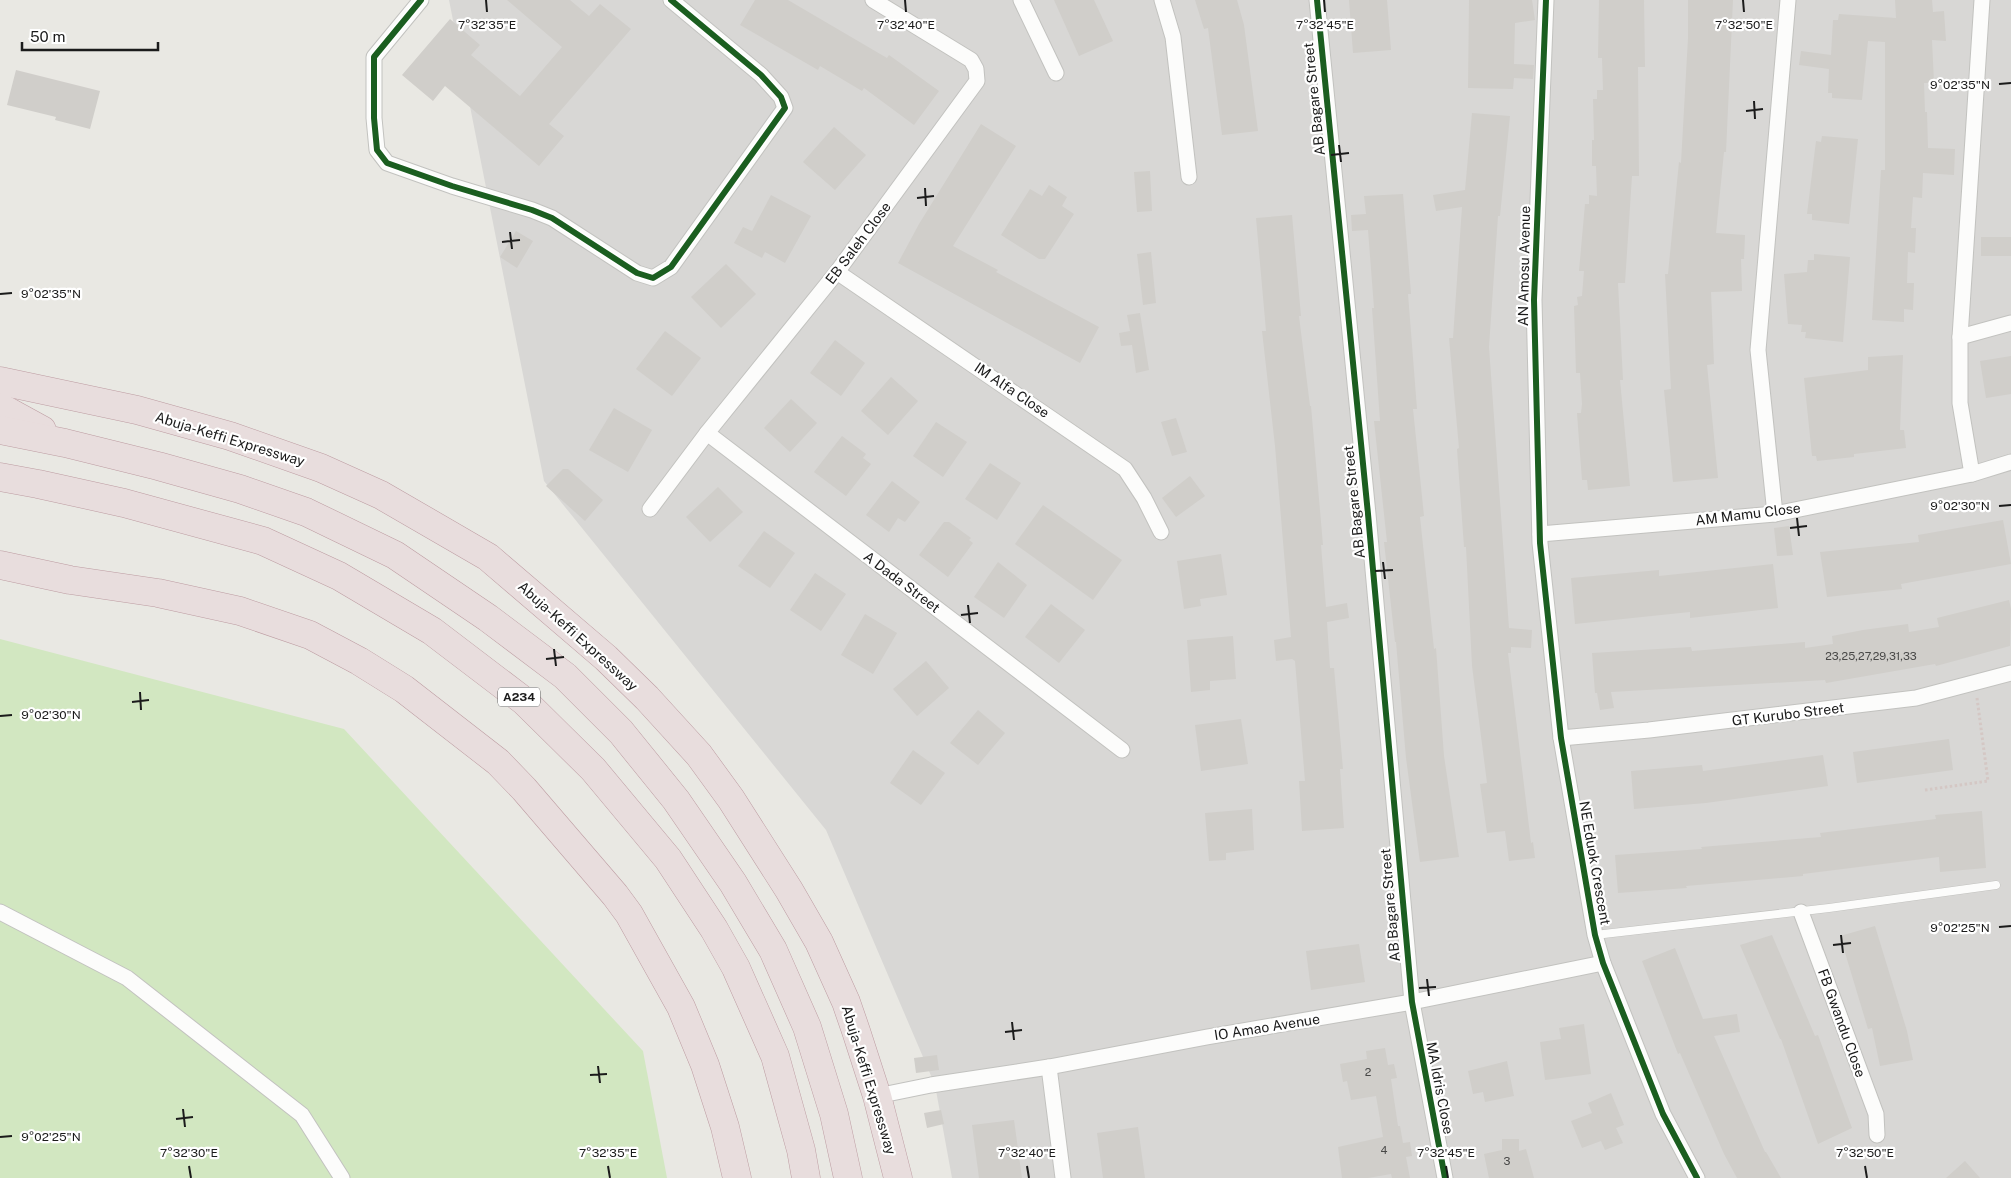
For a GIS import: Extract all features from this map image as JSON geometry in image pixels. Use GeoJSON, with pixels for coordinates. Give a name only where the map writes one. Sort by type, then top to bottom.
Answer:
{"type":"FeatureCollection","features":[{"type":"Feature","properties":{"kind":"highway","name":"Abuja-Keffi Expressway"},"geometry":{"type":"LineString","coordinates":[[0,381],[137,410],[230,436],[321,468],[382,496],[488,557],[600,652],[647,698],[699,755],[731,799],[789,890],[819,942],[846,1002],[877,1096],[898,1178]]}},
{"type":"Feature","properties":{"kind":"highway"},"geometry":{"type":"LineString","coordinates":[[0,407],[65,443]]}},
{"type":"Feature","properties":{"kind":"highway"},"geometry":{"type":"LineString","coordinates":[[0,430],[65,443],[158,466],[240,489],[306,512],[395,555],[488,618],[566,676],[621,732],[676,800],[733,882],[772,950],[806,1026],[834,1114],[848,1178]]}},
{"type":"Feature","properties":{"kind":"highway","name":"A234"},"geometry":{"type":"LineString","coordinates":[[0,477],[124,503],[263,541],[339,576],[432,631],[524,701],[593,769],[668,859],[714,929],[736,968],[775,1056],[801,1150],[806,1178]]}},
{"type":"Feature","properties":{"kind":"highway"},"geometry":{"type":"LineString","coordinates":[[0,565],[70,580],[158,593],[231,609],[271,620],[310,635],[404,688],[498,762],[524,788],[629,914],[681,1007],[705,1064],[725,1127],[737,1178]]}},
{"type":"Feature","properties":{"kind":"street"},"geometry":{"type":"LineString","coordinates":[[421,0],[374,57],[374,118],[377,150],[387,163],[552,218],[637,273],[653,278],[671,267],[784,108],[781,97],[761,75],[671,0]]}},
{"type":"Feature","properties":{"kind":"street","name":"EB Saleh Close"},"geometry":{"type":"LineString","coordinates":[[650,509],[707,433],[837,272],[978,81],[976,69],[971,60],[873,0]]}},
{"type":"Feature","properties":{"kind":"street"},"geometry":{"type":"LineString","coordinates":[[1021,0],[1056,74]]}},
{"type":"Feature","properties":{"kind":"street"},"geometry":{"type":"LineString","coordinates":[[1162,0],[1173,37],[1190,178]]}},
{"type":"Feature","properties":{"kind":"street","name":"AB Bagare Street"},"geometry":{"type":"LineString","coordinates":[[1317,0],[1369,524],[1412,1002]]}},
{"type":"Feature","properties":{"kind":"street","name":"AN Amosu Avenue"},"geometry":{"type":"LineString","coordinates":[[1540,534],[1534,300],[1546,0]]}},
{"type":"Feature","properties":{"kind":"street"},"geometry":{"type":"LineString","coordinates":[[1775,514],[1758,350],[1788,0]]}},
{"type":"Feature","properties":{"kind":"street"},"geometry":{"type":"LineString","coordinates":[[1972,474],[1960,403],[1960,336],[1982,0]]}},
{"type":"Feature","properties":{"kind":"street","name":"IM Alfa Close"},"geometry":{"type":"LineString","coordinates":[[837,272],[1125,469],[1144,498],[1161,532]]}},
{"type":"Feature","properties":{"kind":"street"},"geometry":{"type":"LineString","coordinates":[[1960,336],[2011,323]]}},
{"type":"Feature","properties":{"kind":"street","name":"A Dada Street"},"geometry":{"type":"LineString","coordinates":[[707,433],[1122,750]]}},
{"type":"Feature","properties":{"kind":"street","name":"AM Mamu Close"},"geometry":{"type":"LineString","coordinates":[[1540,534],[1775,514],[1972,474],[2011,462]]}},
{"type":"Feature","properties":{"kind":"street","name":"NE Eduok Crescent"},"geometry":{"type":"LineString","coordinates":[[1540,534],[1561,738],[1595,935],[1603,963],[1663,1114],[1697,1178]]}},
{"type":"Feature","properties":{"kind":"street","name":"GT Kurubo Street"},"geometry":{"type":"LineString","coordinates":[[1561,738],[1658,729],[1916,698],[2011,673]]}},
{"type":"Feature","properties":{"kind":"street"},"geometry":{"type":"LineString","coordinates":[[0,912],[134,984],[302,1115],[342,1178]]}},
{"type":"Feature","properties":{"kind":"street","name":"FB Gwandu Close"},"geometry":{"type":"LineString","coordinates":[[1801,912],[1876,1114],[1877,1135]]}},
{"type":"Feature","properties":{"kind":"street","name":"IO Amao Avenue"},"geometry":{"type":"LineString","coordinates":[[877,1096],[931,1084],[1049,1067],[1207,1037],[1412,1002],[1603,963]]}},
{"type":"Feature","properties":{"kind":"street","name":"MA Idris Close"},"geometry":{"type":"LineString","coordinates":[[1412,1002],[1445,1178]]}},
{"type":"Feature","properties":{"kind":"street"},"geometry":{"type":"LineString","coordinates":[[1049,1067],[1063,1178]]}},
{"type":"Feature","properties":{"kind":"lane"},"geometry":{"type":"LineString","coordinates":[[1595,935],[1801,912],[1996,885]]}},
{"type":"Feature","properties":{"kind":"path"},"geometry":{"type":"LineString","coordinates":[[1925,790],[1988,781],[1974,683]]}},
{"type":"Feature","properties":{"kind":"shaded area"},"geometry":{"type":"Polygon","coordinates":[[[449,0],[2011,0],[2011,1178],[952,1178],[935,1085],[826,830],[544,481],[449,0]]]}},
{"type":"Feature","properties":{"kind":"green space"},"geometry":{"type":"Polygon","coordinates":[[[0,639],[344,729],[643,1051],[667,1178],[0,1178],[0,639]]]}},
{"type":"Feature","properties":{"kind":"building"},"geometry":{"type":"Polygon","coordinates":[[[507,0],[570,0],[589,16],[600,4],[631,29],[549,124],[564,136],[539,166],[445,86],[433,101],[402,75],[450,19],[480,45],[471,55],[520,96],[562,47],[507,0]]]}},
{"type":"Feature","properties":{"kind":"building"},"geometry":{"type":"Polygon","coordinates":[[[755,0],[788,0],[887,58],[889,55],[939,91],[914,125],[864,88],[862,91],[820,66],[818,70],[740,25],[755,0]]]}},
{"type":"Feature","properties":{"kind":"building"},"geometry":{"type":"Polygon","coordinates":[[[1054,0],[1094,0],[1113,41],[1079,56],[1054,0]]]}},
{"type":"Feature","properties":{"kind":"building"},"geometry":{"type":"Polygon","coordinates":[[[1195,0],[1237,0],[1244,25],[1258,131],[1222,135],[1208,28],[1204,29],[1195,0]]]}},
{"type":"Feature","properties":{"kind":"building"},"geometry":{"type":"Polygon","coordinates":[[[1349,0],[1387,0],[1391,50],[1353,53],[1349,0]]]}},
{"type":"Feature","properties":{"kind":"building"},"geometry":{"type":"Polygon","coordinates":[[[1469,0],[1532,0],[1535,20],[1515,23],[1514,64],[1534,65],[1533,79],[1514,78],[1513,89],[1468,88],[1469,0]]]}},
{"type":"Feature","properties":{"kind":"building"},"geometry":{"type":"Polygon","coordinates":[[[1599,0],[1644,0],[1645,67],[1638,67],[1639,176],[1632,176],[1625,283],[1618,283],[1623,380],[1620,380],[1630,486],[1588,490],[1587,480],[1582,480],[1580,454],[1577,413],[1581,413],[1582,404],[1580,373],[1576,373],[1574,306],[1578,305],[1577,297],[1582,296],[1584,271],[1579,271],[1585,204],[1589,204],[1589,195],[1597,196],[1596,166],[1592,166],[1592,140],[1594,140],[1593,99],[1597,99],[1597,90],[1603,90],[1602,58],[1598,58],[1599,0]]]}},
{"type":"Feature","properties":{"kind":"building"},"geometry":{"type":"Polygon","coordinates":[[[1688,0],[1733,0],[1726,152],[1724,152],[1716,233],[1745,235],[1744,259],[1741,259],[1742,291],[1711,292],[1714,364],[1707,365],[1718,478],[1673,482],[1664,390],[1671,389],[1665,274],[1668,274],[1679,162],[1681,163],[1688,38],[1688,0]]]}},
{"type":"Feature","properties":{"kind":"building"},"geometry":{"type":"Polygon","coordinates":[[[1895,0],[1932,0],[1933,12],[1944,11],[1946,41],[1932,40],[1934,83],[1924,83],[1925,112],[1927,112],[1928,148],[1955,149],[1954,175],[1923,173],[1922,198],[1913,197],[1911,228],[1916,228],[1915,253],[1908,252],[1907,283],[1914,283],[1913,310],[1904,309],[1904,322],[1872,320],[1881,170],[1885,170],[1885,42],[1868,41],[1862,100],[1832,98],[1832,93],[1828,93],[1829,69],[1799,65],[1801,51],[1831,55],[1833,20],[1838,20],[1839,14],[1896,18],[1895,0]]]}},
{"type":"Feature","properties":{"kind":"building"},"geometry":{"type":"Polygon","coordinates":[[[16,70],[100,91],[90,129],[55,120],[56,117],[7,105],[16,70]]]}},
{"type":"Feature","properties":{"kind":"building"},"geometry":{"type":"Polygon","coordinates":[[[1472,113],[1510,116],[1500,216],[1498,216],[1489,347],[1509,628],[1532,630],[1531,648],[1511,647],[1511,653],[1508,653],[1531,843],[1533,842],[1535,858],[1509,861],[1505,831],[1487,833],[1480,784],[1487,783],[1472,666],[1466,547],[1464,547],[1457,449],[1459,448],[1449,338],[1453,338],[1462,207],[1436,211],[1433,195],[1465,190],[1472,113]]]}},
{"type":"Feature","properties":{"kind":"building"},"geometry":{"type":"Polygon","coordinates":[[[981,124],[1016,146],[953,246],[998,270],[996,272],[1099,327],[1080,363],[898,263],[919,224],[981,124]]]}},
{"type":"Feature","properties":{"kind":"building"},"geometry":{"type":"Polygon","coordinates":[[[834,127],[866,155],[835,190],[803,162],[834,127]]]}},
{"type":"Feature","properties":{"kind":"building"},"geometry":{"type":"Polygon","coordinates":[[[1822,136],[1858,139],[1849,224],[1812,220],[1812,214],[1807,214],[1816,141],[1821,142],[1822,136]]]}},
{"type":"Feature","properties":{"kind":"building"},"geometry":{"type":"Polygon","coordinates":[[[1150,171],[1152,211],[1137,212],[1134,172],[1150,171]]]}},
{"type":"Feature","properties":{"kind":"building"},"geometry":{"type":"Polygon","coordinates":[[[1049,185],[1067,197],[1062,206],[1074,214],[1045,259],[1039,259],[1001,235],[1030,189],[1042,196],[1049,185]]]}},
{"type":"Feature","properties":{"kind":"building"},"geometry":{"type":"Polygon","coordinates":[[[1403,194],[1411,294],[1408,294],[1417,409],[1413,409],[1424,516],[1420,517],[1434,649],[1436,648],[1444,756],[1459,857],[1420,862],[1406,758],[1396,642],[1384,542],[1387,542],[1374,421],[1380,421],[1368,230],[1352,231],[1351,215],[1366,214],[1364,196],[1403,194]]]}},
{"type":"Feature","properties":{"kind":"building"},"geometry":{"type":"Polygon","coordinates":[[[771,195],[811,216],[785,263],[765,252],[762,258],[734,243],[743,227],[752,231],[771,195]]]}},
{"type":"Feature","properties":{"kind":"building"},"geometry":{"type":"Polygon","coordinates":[[[1292,215],[1301,316],[1299,316],[1311,406],[1323,545],[1321,545],[1326,607],[1347,603],[1349,618],[1327,622],[1330,668],[1334,668],[1343,769],[1340,769],[1344,828],[1302,831],[1299,781],[1305,781],[1295,661],[1292,659],[1276,661],[1274,640],[1291,637],[1275,446],[1262,331],[1266,331],[1256,218],[1292,215]]]}},
{"type":"Feature","properties":{"kind":"building"},"geometry":{"type":"Polygon","coordinates":[[[516,231],[533,241],[517,268],[500,257],[516,231]]]}},
{"type":"Feature","properties":{"kind":"building"},"geometry":{"type":"Polygon","coordinates":[[[1981,237],[2011,237],[2011,256],[1981,256],[1981,237]]]}},
{"type":"Feature","properties":{"kind":"building"},"geometry":{"type":"Polygon","coordinates":[[[1151,252],[1156,303],[1143,305],[1137,254],[1151,252]]]}},
{"type":"Feature","properties":{"kind":"building"},"geometry":{"type":"Polygon","coordinates":[[[1814,254],[1850,257],[1843,342],[1805,338],[1806,332],[1801,332],[1802,325],[1788,324],[1784,274],[1807,272],[1808,260],[1814,260],[1814,254]]]}},
{"type":"Feature","properties":{"kind":"building"},"geometry":{"type":"Polygon","coordinates":[[[726,264],[756,294],[721,328],[691,297],[726,264]]]}},
{"type":"Feature","properties":{"kind":"building"},"geometry":{"type":"Polygon","coordinates":[[[1140,313],[1149,370],[1136,373],[1132,345],[1121,346],[1119,333],[1130,331],[1127,315],[1140,313]]]}},
{"type":"Feature","properties":{"kind":"building"},"geometry":{"type":"Polygon","coordinates":[[[665,331],[701,358],[672,396],[636,369],[665,331]]]}},
{"type":"Feature","properties":{"kind":"building"},"geometry":{"type":"Polygon","coordinates":[[[835,340],[865,363],[841,396],[810,373],[835,340]]]}},
{"type":"Feature","properties":{"kind":"building"},"geometry":{"type":"Polygon","coordinates":[[[1903,355],[1900,430],[1904,430],[1906,448],[1854,454],[1854,457],[1817,461],[1816,456],[1812,456],[1804,378],[1868,370],[1868,357],[1903,355]]]}},
{"type":"Feature","properties":{"kind":"building"},"geometry":{"type":"Polygon","coordinates":[[[2011,356],[2011,394],[1986,398],[1980,361],[2011,356]]]}},
{"type":"Feature","properties":{"kind":"building"},"geometry":{"type":"Polygon","coordinates":[[[891,377],[918,401],[888,435],[861,411],[891,377]]]}},
{"type":"Feature","properties":{"kind":"building"},"geometry":{"type":"Polygon","coordinates":[[[791,399],[817,423],[790,452],[764,428],[791,399]]]}},
{"type":"Feature","properties":{"kind":"building"},"geometry":{"type":"Polygon","coordinates":[[[614,408],[652,430],[628,472],[589,450],[614,408]]]}},
{"type":"Feature","properties":{"kind":"building"},"geometry":{"type":"Polygon","coordinates":[[[1176,418],[1187,452],[1172,456],[1161,422],[1176,418]]]}},
{"type":"Feature","properties":{"kind":"building"},"geometry":{"type":"Polygon","coordinates":[[[936,422],[967,442],[943,477],[913,456],[936,422]]]}},
{"type":"Feature","properties":{"kind":"building"},"geometry":{"type":"Polygon","coordinates":[[[842,436],[866,454],[863,458],[871,464],[846,496],[814,472],[842,436]]]}},
{"type":"Feature","properties":{"kind":"building"},"geometry":{"type":"Polygon","coordinates":[[[990,463],[1021,483],[997,520],[965,499],[990,463]]]}},
{"type":"Feature","properties":{"kind":"building"},"geometry":{"type":"Polygon","coordinates":[[[563,469],[568,469],[603,500],[585,521],[546,486],[563,469]]]}},
{"type":"Feature","properties":{"kind":"building"},"geometry":{"type":"Polygon","coordinates":[[[1190,476],[1205,496],[1176,517],[1162,498],[1190,476]]]}},
{"type":"Feature","properties":{"kind":"building"},"geometry":{"type":"Polygon","coordinates":[[[892,481],[920,502],[905,522],[898,518],[889,532],[866,515],[892,481]]]}},
{"type":"Feature","properties":{"kind":"building"},"geometry":{"type":"Polygon","coordinates":[[[718,487],[743,512],[710,542],[686,517],[718,487]]]}},
{"type":"Feature","properties":{"kind":"building"},"geometry":{"type":"Polygon","coordinates":[[[1043,505],[1122,560],[1093,600],[1015,544],[1043,505]]]}},
{"type":"Feature","properties":{"kind":"building"},"geometry":{"type":"Polygon","coordinates":[[[2003,520],[2011,564],[1901,584],[1902,589],[1827,597],[1820,552],[1919,542],[1918,535],[2003,520]]]}},
{"type":"Feature","properties":{"kind":"building"},"geometry":{"type":"Polygon","coordinates":[[[944,522],[949,522],[971,538],[969,540],[973,543],[948,577],[919,555],[944,522]]]}},
{"type":"Feature","properties":{"kind":"building"},"geometry":{"type":"Polygon","coordinates":[[[1789,526],[1793,555],[1777,556],[1774,528],[1789,526]]]}},
{"type":"Feature","properties":{"kind":"building"},"geometry":{"type":"Polygon","coordinates":[[[764,531],[795,553],[770,588],[738,566],[764,531]]]}},
{"type":"Feature","properties":{"kind":"building"},"geometry":{"type":"Polygon","coordinates":[[[1221,554],[1227,595],[1200,599],[1201,606],[1184,609],[1177,561],[1221,554]]]}},
{"type":"Feature","properties":{"kind":"building"},"geometry":{"type":"Polygon","coordinates":[[[998,562],[1027,585],[1004,618],[974,597],[998,562]]]}},
{"type":"Feature","properties":{"kind":"building"},"geometry":{"type":"Polygon","coordinates":[[[1773,564],[1778,608],[1690,618],[1690,612],[1575,624],[1571,578],[1659,570],[1659,576],[1773,564]]]}},
{"type":"Feature","properties":{"kind":"building"},"geometry":{"type":"Polygon","coordinates":[[[815,573],[846,594],[821,631],[790,610],[815,573]]]}},
{"type":"Feature","properties":{"kind":"building"},"geometry":{"type":"Polygon","coordinates":[[[2009,600],[2011,609],[2010,646],[1936,666],[1935,664],[1826,683],[1825,680],[1611,692],[1614,708],[1600,710],[1597,693],[1595,693],[1592,653],[1691,647],[1692,651],[1805,642],[1805,648],[1833,644],[1832,636],[1863,630],[1908,624],[1909,632],[1939,627],[1937,618],[2009,600]]]}},
{"type":"Feature","properties":{"kind":"building"},"geometry":{"type":"Polygon","coordinates":[[[1051,604],[1085,630],[1059,663],[1025,637],[1051,604]]]}},
{"type":"Feature","properties":{"kind":"building"},"geometry":{"type":"Polygon","coordinates":[[[865,614],[897,633],[873,674],[841,655],[865,614]]]}},
{"type":"Feature","properties":{"kind":"building"},"geometry":{"type":"Polygon","coordinates":[[[1233,636],[1236,679],[1210,681],[1210,690],[1191,692],[1187,640],[1233,636]]]}},
{"type":"Feature","properties":{"kind":"building"},"geometry":{"type":"Polygon","coordinates":[[[926,661],[949,688],[917,716],[893,689],[926,661]]]}},
{"type":"Feature","properties":{"kind":"building"},"geometry":{"type":"Polygon","coordinates":[[[978,710],[1005,733],[978,765],[950,743],[978,710]]]}},
{"type":"Feature","properties":{"kind":"building"},"geometry":{"type":"Polygon","coordinates":[[[1241,719],[1248,764],[1201,771],[1195,725],[1241,719]]]}},
{"type":"Feature","properties":{"kind":"building"},"geometry":{"type":"Polygon","coordinates":[[[1949,739],[1953,770],[1857,783],[1853,752],[1949,739]]]}},
{"type":"Feature","properties":{"kind":"building"},"geometry":{"type":"Polygon","coordinates":[[[913,750],[945,773],[921,805],[890,783],[913,750]]]}},
{"type":"Feature","properties":{"kind":"building"},"geometry":{"type":"Polygon","coordinates":[[[1823,755],[1828,786],[1706,803],[1634,809],[1631,771],[1702,765],[1703,771],[1823,755]]]}},
{"type":"Feature","properties":{"kind":"building"},"geometry":{"type":"Polygon","coordinates":[[[1252,809],[1254,850],[1226,853],[1226,860],[1209,861],[1205,813],[1252,809]]]}},
{"type":"Feature","properties":{"kind":"building"},"geometry":{"type":"Polygon","coordinates":[[[1982,811],[1986,868],[1940,872],[1939,857],[1803,874],[1803,876],[1618,893],[1615,855],[1702,849],[1701,847],[1821,837],[1820,833],[1936,819],[1935,815],[1982,811]]]}},
{"type":"Feature","properties":{"kind":"building"},"geometry":{"type":"Polygon","coordinates":[[[1875,926],[1907,1031],[1913,1060],[1880,1066],[1872,1028],[1868,1029],[1840,936],[1875,926]]]}},
{"type":"Feature","properties":{"kind":"building"},"geometry":{"type":"Polygon","coordinates":[[[1772,935],[1815,1036],[1818,1035],[1852,1128],[1818,1144],[1781,1039],[1740,945],[1772,935]]]}},
{"type":"Feature","properties":{"kind":"building"},"geometry":{"type":"Polygon","coordinates":[[[1359,944],[1365,982],[1311,990],[1306,951],[1359,944]]]}},
{"type":"Feature","properties":{"kind":"building"},"geometry":{"type":"Polygon","coordinates":[[[1675,948],[1703,1019],[1737,1014],[1740,1032],[1714,1036],[1765,1152],[1781,1178],[1737,1178],[1724,1154],[1680,1053],[1678,1054],[1642,961],[1675,948]]]}},
{"type":"Feature","properties":{"kind":"building"},"geometry":{"type":"Polygon","coordinates":[[[1584,1024],[1591,1074],[1545,1080],[1540,1042],[1561,1039],[1559,1028],[1584,1024]]]}},
{"type":"Feature","properties":{"kind":"building"},"geometry":{"type":"Polygon","coordinates":[[[1385,1048],[1388,1065],[1394,1064],[1397,1078],[1391,1079],[1398,1126],[1400,1126],[1403,1143],[1410,1142],[1412,1156],[1406,1157],[1410,1178],[1392,1178],[1391,1174],[1368,1178],[1342,1178],[1338,1147],[1383,1137],[1376,1096],[1351,1100],[1347,1081],[1343,1082],[1340,1064],[1367,1059],[1366,1051],[1385,1048]]]}},
{"type":"Feature","properties":{"kind":"building"},"geometry":{"type":"Polygon","coordinates":[[[937,1055],[939,1070],[916,1073],[914,1058],[937,1055]]]}},
{"type":"Feature","properties":{"kind":"building"},"geometry":{"type":"Polygon","coordinates":[[[1507,1061],[1514,1096],[1485,1102],[1483,1092],[1473,1094],[1468,1071],[1507,1061]]]}},
{"type":"Feature","properties":{"kind":"building"},"geometry":{"type":"Polygon","coordinates":[[[1611,1093],[1624,1125],[1616,1128],[1623,1143],[1605,1150],[1601,1141],[1582,1148],[1571,1121],[1592,1113],[1588,1103],[1611,1093]]]}},
{"type":"Feature","properties":{"kind":"building"},"geometry":{"type":"Polygon","coordinates":[[[941,1110],[944,1124],[927,1128],[924,1113],[941,1110]]]}},
{"type":"Feature","properties":{"kind":"building"},"geometry":{"type":"Polygon","coordinates":[[[1014,1120],[1022,1178],[979,1178],[972,1125],[1014,1120]]]}},
{"type":"Feature","properties":{"kind":"building"},"geometry":{"type":"Polygon","coordinates":[[[1138,1127],[1145,1178],[1103,1178],[1097,1133],[1138,1127]]]}},
{"type":"Feature","properties":{"kind":"building"},"geometry":{"type":"Polygon","coordinates":[[[1502,1139],[1519,1139],[1519,1151],[1526,1149],[1534,1178],[1489,1178],[1484,1154],[1502,1150],[1502,1139]]]}},
{"type":"Feature","properties":{"kind":"building"},"geometry":{"type":"Polygon","coordinates":[[[1965,1161],[1980,1178],[1946,1178],[1965,1161]]]}},
{"type":"Feature","properties":{"kind":"cycle path"},"geometry":{"type":"LineString","coordinates":[[421,0],[374,57],[374,118],[377,150],[387,163],[552,218],[637,273],[653,278],[671,267],[785,108],[781,97],[761,75],[671,0]]}},
{"type":"Feature","properties":{"kind":"cycle path"},"geometry":{"type":"LineString","coordinates":[[1317,0],[1368,514],[1412,1002],[1445,1178]]}},
{"type":"Feature","properties":{"kind":"cycle path"},"geometry":{"type":"LineString","coordinates":[[1546,0],[1534,300],[1540,543],[1561,738],[1595,935],[1603,963],[1663,1114],[1697,1178]]}}]}
